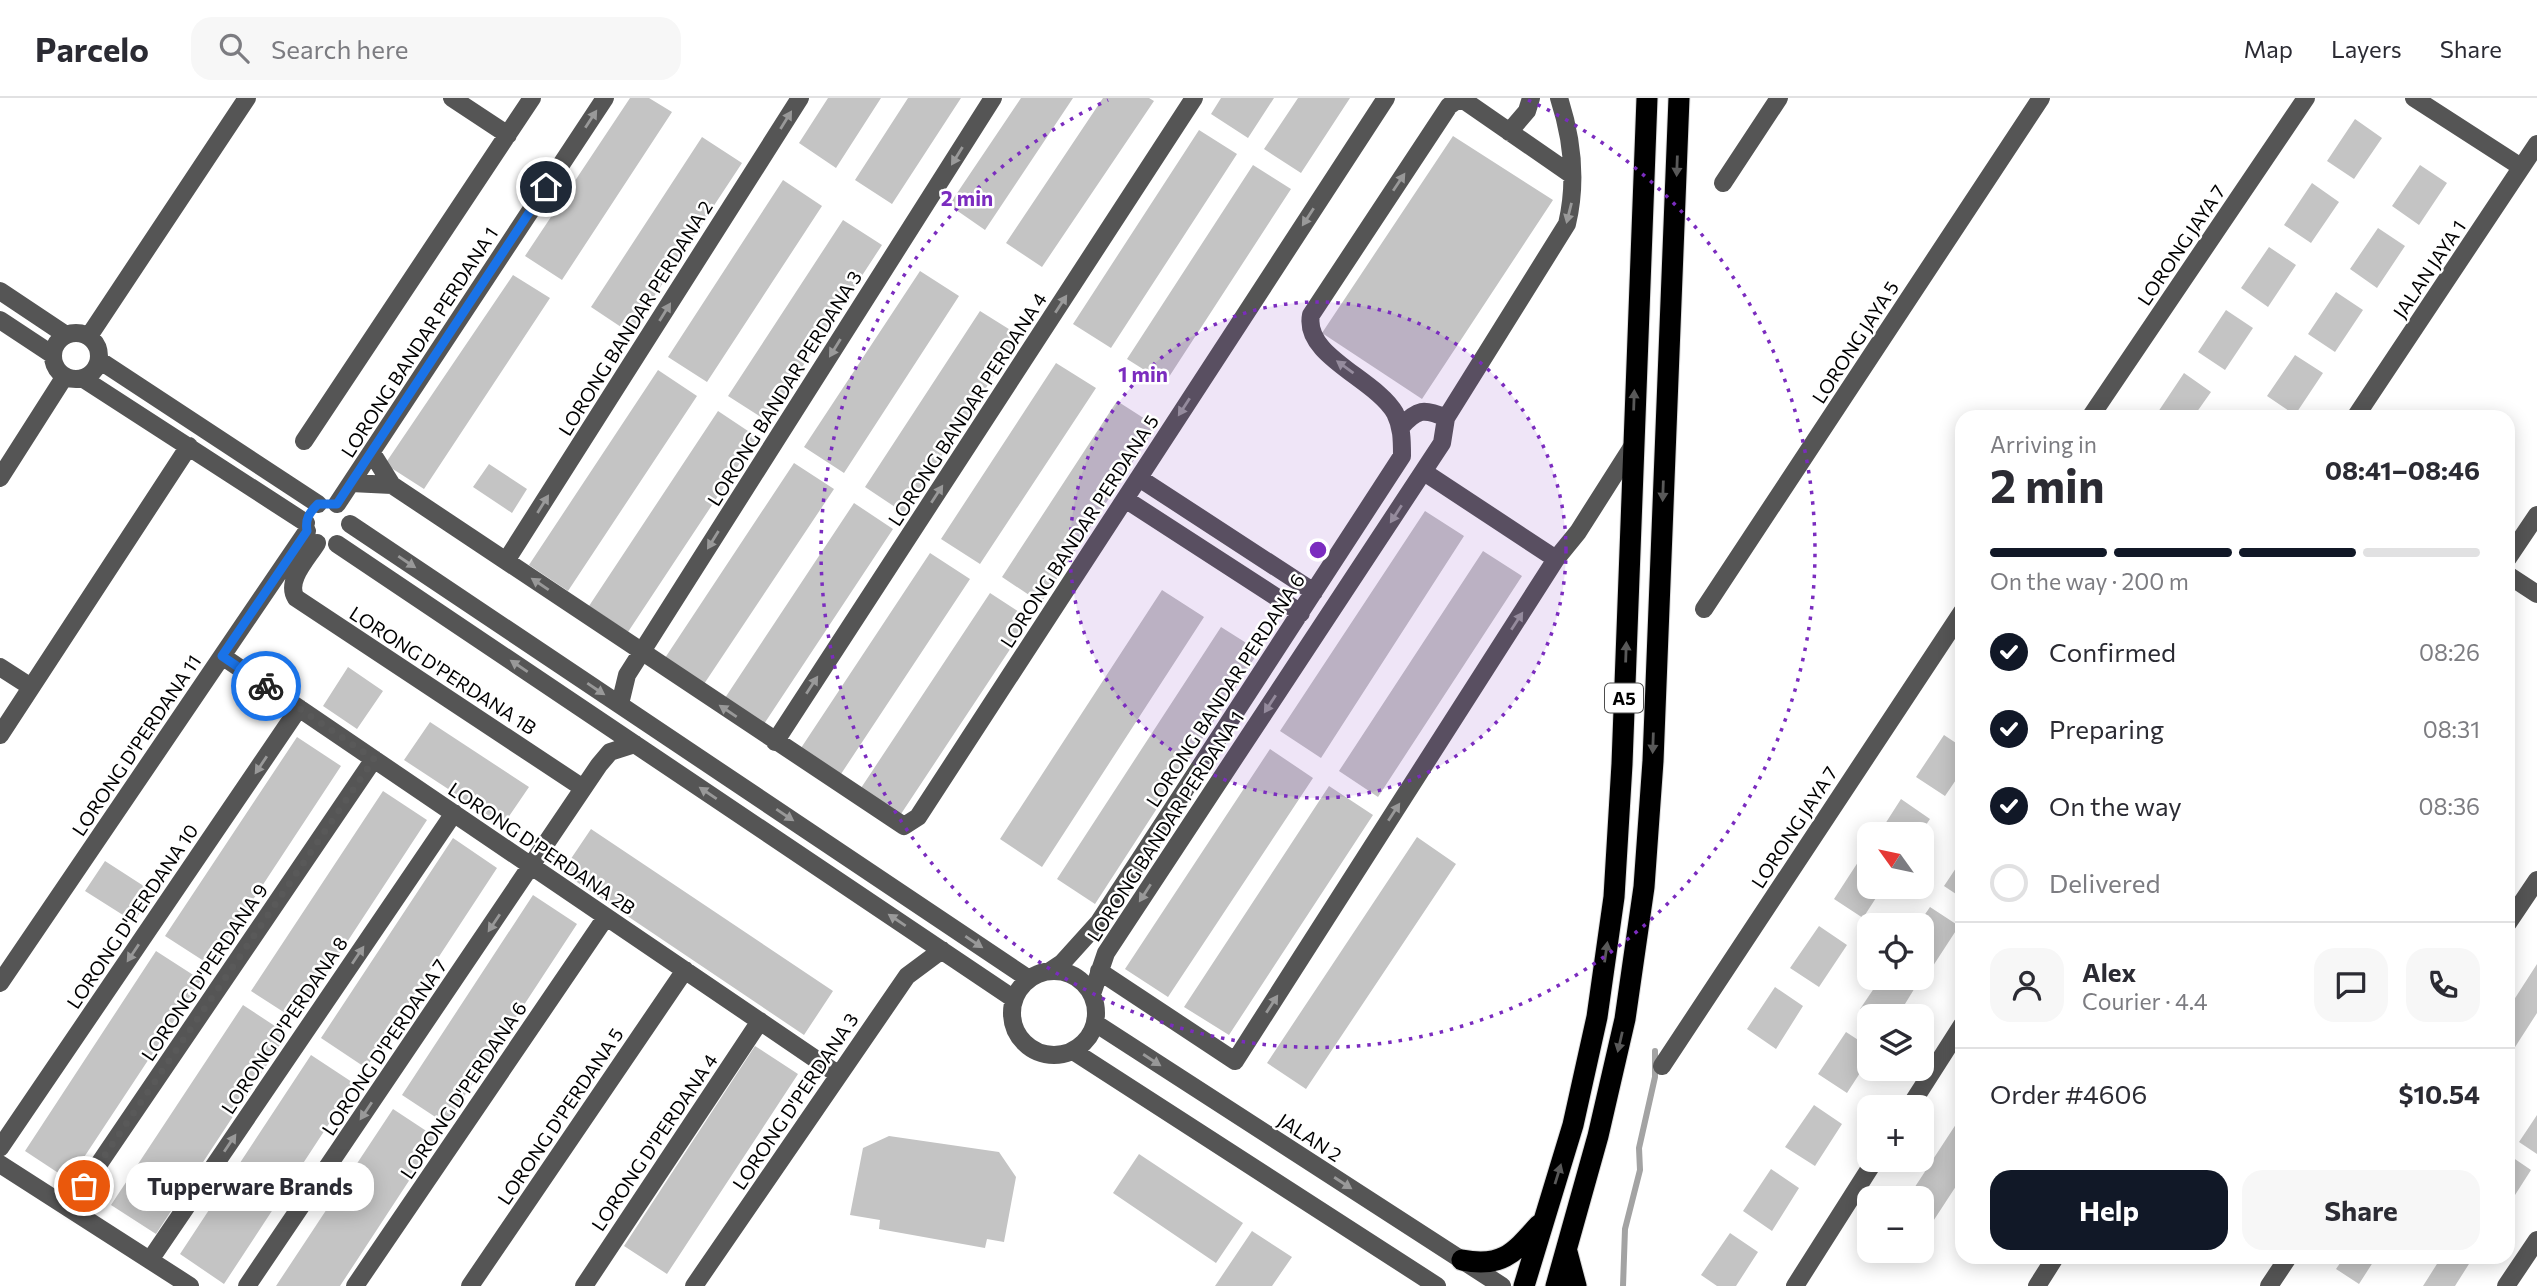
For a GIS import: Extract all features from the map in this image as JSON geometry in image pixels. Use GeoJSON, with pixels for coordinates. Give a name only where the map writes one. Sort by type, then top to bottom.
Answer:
{"type":"FeatureCollection","features":[{"type":"Feature","properties":{"kind":"highway","name":"A5"},"geometry":{"type":"LineString","coordinates":[[1524,1286],[1579,1098],[1597,1017],[1614,897],[1622,764],[1647,98]]}},
{"type":"Feature","properties":{"kind":"highway","name":"A5"},"geometry":{"type":"LineString","coordinates":[[1556,1286],[1598,1136],[1625,1020],[1644,887],[1653,761],[1679,98]]}},
{"type":"Feature","properties":{"kind":"highway"},"geometry":{"type":"LineString","coordinates":[[1462,1260],[1495,1262],[1515,1252],[1544,1220]]}},
{"type":"Feature","properties":{"kind":"highway"},"geometry":{"type":"LineString","coordinates":[[1566,1250],[1576,1286]]}},
{"type":"Feature","properties":{"kind":"street"},"geometry":{"type":"LineString","coordinates":[[89,336],[247,98]]}},
{"type":"Feature","properties":{"kind":"street"},"geometry":{"type":"LineString","coordinates":[[452,98],[508,135]]}},
{"type":"Feature","properties":{"kind":"street"},"geometry":{"type":"LineString","coordinates":[[304,441],[533,98]]}},
{"type":"Feature","properties":{"kind":"street","name":"LORONG BANDAR PERDANA 1"},"geometry":{"type":"LineString","coordinates":[[337,504],[605,98]]}},
{"type":"Feature","properties":{"kind":"street","name":"LORONG BANDAR PERDANA 2"},"geometry":{"type":"LineString","coordinates":[[506,561],[800,98]]}},
{"type":"Feature","properties":{"kind":"street","name":"LORONG BANDAR PERDANA 3"},"geometry":{"type":"LineString","coordinates":[[620,705],[627,675],[993,98]]}},
{"type":"Feature","properties":{"kind":"street","name":"LORONG BANDAR PERDANA 4"},"geometry":{"type":"LineString","coordinates":[[775,742],[1194,98]]}},
{"type":"Feature","properties":{"kind":"street","name":"LORONG BANDAR PERDANA 5"},"geometry":{"type":"LineString","coordinates":[[775,742],[904,826],[918,817],[1386,98]]}},
{"type":"Feature","properties":{"kind":"street"},"geometry":{"type":"LineString","coordinates":[[1510,132],[1527,111],[1531,98]]}},
{"type":"Feature","properties":{"kind":"street","name":"LORONG BANDAR PERDANA 1"},"geometry":{"type":"LineString","coordinates":[[1091,995],[1106,953],[1424,472],[1442,443],[1446,418],[1567,224],[1573,197],[1572,175],[1568,125],[1559,98]]}},
{"type":"Feature","properties":{"kind":"street"},"geometry":{"type":"LineString","coordinates":[[1723,183],[1779,98]]}},
{"type":"Feature","properties":{"kind":"street","name":"LORONG JAYA 5"},"geometry":{"type":"LineString","coordinates":[[1704,609],[2041,98]]}},
{"type":"Feature","properties":{"kind":"street","name":"LORONG JAYA 7"},"geometry":{"type":"LineString","coordinates":[[2099,410],[2306,98]]}},
{"type":"Feature","properties":{"kind":"street"},"geometry":{"type":"LineString","coordinates":[[2414,98],[2521,167]]}},
{"type":"Feature","properties":{"kind":"street"},"geometry":{"type":"LineString","coordinates":[[1446,418],[1422,410],[1413,413],[1401,427],[1381,393],[1322,350],[1312,337],[1309,325],[1311,315],[1449,106],[1456,101],[1465,101],[1572,175]]}},
{"type":"Feature","properties":{"kind":"street","name":"JALAN JAYA 1"},"geometry":{"type":"LineString","coordinates":[[2360,410],[2537,144]]}},
{"type":"Feature","properties":{"kind":"street"},"geometry":{"type":"LineString","coordinates":[[0,291],[66,335]]}},
{"type":"Feature","properties":{"kind":"street"},"geometry":{"type":"LineString","coordinates":[[0,320],[53,355]]}},
{"type":"Feature","properties":{"kind":"street"},"geometry":{"type":"LineString","coordinates":[[0,478],[73,377],[96,368],[99,360],[96,343],[89,336],[73,333],[66,335],[55,347],[55,363],[73,377],[189,446],[310,533],[337,544],[1014,999]]}},
{"type":"Feature","properties":{"kind":"street"},"geometry":{"type":"LineString","coordinates":[[99,360],[318,504],[337,504],[348,515],[350,524],[346,536],[337,544]]}},
{"type":"Feature","properties":{"kind":"street","name":"LORONG BANDAR PERDANA 6"},"geometry":{"type":"LineString","coordinates":[[1050,971],[1062,963],[1099,922],[1301,613],[1402,456],[1401,427]]}},
{"type":"Feature","properties":{"kind":"street"},"geometry":{"type":"LineString","coordinates":[[0,735],[189,446]]}},
{"type":"Feature","properties":{"kind":"street"},"geometry":{"type":"LineString","coordinates":[[1099,971],[1235,1061],[1556,559],[1578,532],[1632,447]]}},
{"type":"Feature","properties":{"kind":"street"},"geometry":{"type":"LineString","coordinates":[[372,453],[392,485],[775,742]]}},
{"type":"Feature","properties":{"kind":"street"},"geometry":{"type":"LineString","coordinates":[[1424,472],[1556,559]]}},
{"type":"Feature","properties":{"kind":"street"},"geometry":{"type":"LineString","coordinates":[[1139,478],[1314,592]]}},
{"type":"Feature","properties":{"kind":"street"},"geometry":{"type":"LineString","coordinates":[[351,483],[392,485]]}},
{"type":"Feature","properties":{"kind":"street"},"geometry":{"type":"LineString","coordinates":[[1125,499],[1301,613]]}},
{"type":"Feature","properties":{"kind":"street"},"geometry":{"type":"LineString","coordinates":[[310,533],[310,512],[318,504]]}},
{"type":"Feature","properties":{"kind":"street"},"geometry":{"type":"LineString","coordinates":[[2515,548],[2537,515]]}},
{"type":"Feature","properties":{"kind":"street"},"geometry":{"type":"LineString","coordinates":[[350,524],[1029,979]]}},
{"type":"Feature","properties":{"kind":"street","name":"LORONG D'PERDANA 1B"},"geometry":{"type":"LineString","coordinates":[[310,533],[294,581],[293,593],[296,598],[583,788]]}},
{"type":"Feature","properties":{"kind":"street","name":"LORONG D'PERDANA 11"},"geometry":{"type":"LineString","coordinates":[[0,983],[222,656],[310,533]]}},
{"type":"Feature","properties":{"kind":"street"},"geometry":{"type":"LineString","coordinates":[[2515,580],[2537,594]]}},
{"type":"Feature","properties":{"kind":"street","name":"LORONG JAYA 7"},"geometry":{"type":"LineString","coordinates":[[1662,1066],[1955,623]]}},
{"type":"Feature","properties":{"kind":"street","name":"LORONG D'PERDANA 2B"},"geometry":{"type":"LineString","coordinates":[[222,656],[839,1075]]}},
{"type":"Feature","properties":{"kind":"street"},"geometry":{"type":"LineString","coordinates":[[0,667],[31,687]]}},
{"type":"Feature","properties":{"kind":"street","name":"LORONG D'PERDANA 10"},"geometry":{"type":"LineString","coordinates":[[0,1148],[299,708]]}},
{"type":"Feature","properties":{"kind":"street","name":"LORONG D'PERDANA 7"},"geometry":{"type":"LineString","coordinates":[[247,1286],[583,788],[610,752],[635,744]]}},
{"type":"Feature","properties":{"kind":"street","name":"LORONG D'PERDANA 9"},"geometry":{"type":"LineString","coordinates":[[69,1208],[374,759]]}},
{"type":"Feature","properties":{"kind":"street","name":"LORONG D'PERDANA 8"},"geometry":{"type":"LineString","coordinates":[[150,1260],[454,813]]}},
{"type":"Feature","properties":{"kind":"street"},"geometry":{"type":"LineString","coordinates":[[2515,913],[2537,880]]}},
{"type":"Feature","properties":{"kind":"street","name":"LORONG D'PERDANA 6"},"geometry":{"type":"LineString","coordinates":[[355,1286],[606,917]]}},
{"type":"Feature","properties":{"kind":"street","name":"LORONG D'PERDANA 3"},"geometry":{"type":"LineString","coordinates":[[694,1286],[907,976],[942,950]]}},
{"type":"Feature","properties":{"kind":"street","name":"LORONG D'PERDANA 5"},"geometry":{"type":"LineString","coordinates":[[470,1286],[685,970]]}},
{"type":"Feature","properties":{"kind":"street"},"geometry":{"type":"LineString","coordinates":[[1050,971],[1074,976],[1091,995],[1095,1004],[1095,1023],[1083,1044],[1073,1051],[1047,1055],[1023,1042],[1012,1017],[1014,999],[1029,979],[1050,971]]}},
{"type":"Feature","properties":{"kind":"street","name":"LORONG D'PERDANA 4"},"geometry":{"type":"LineString","coordinates":[[583,1286],[760,1021]]}},
{"type":"Feature","properties":{"kind":"street","name":"JALAN 2"},"geometry":{"type":"LineString","coordinates":[[1095,1023],[1502,1286]]}},
{"type":"Feature","properties":{"kind":"street"},"geometry":{"type":"LineString","coordinates":[[1917,1095],[1955,1036]]}},
{"type":"Feature","properties":{"kind":"street"},"geometry":{"type":"LineString","coordinates":[[1073,1051],[1437,1286]]}},
{"type":"Feature","properties":{"kind":"street"},"geometry":{"type":"LineString","coordinates":[[0,1164],[190,1286]]}},
{"type":"Feature","properties":{"kind":"street"},"geometry":{"type":"LineString","coordinates":[[1795,1286],[1867,1172]]}},
{"type":"Feature","properties":{"kind":"street"},"geometry":{"type":"LineString","coordinates":[[2506,1286],[2537,1240]]}},
{"type":"Feature","properties":{"kind":"street"},"geometry":{"type":"LineString","coordinates":[[2037,1286],[2051,1264]]}},
{"type":"Feature","properties":{"kind":"street"},"geometry":{"type":"LineString","coordinates":[[2269,1286],[2283,1264]]}},
{"type":"Feature","properties":{"kind":"building"},"geometry":{"type":"Polygon","coordinates":[[[630,98],[649,98],[672,112],[562,280],[525,256],[630,98]]]}},
{"type":"Feature","properties":{"kind":"building"},"geometry":{"type":"Polygon","coordinates":[[[828,98],[881,98],[836,168],[799,143],[828,98]]]}},
{"type":"Feature","properties":{"kind":"building"},"geometry":{"type":"Polygon","coordinates":[[[908,98],[961,98],[892,204],[855,180],[908,98]]]}},
{"type":"Feature","properties":{"kind":"building"},"geometry":{"type":"Polygon","coordinates":[[[1021,98],[1073,98],[985,230],[949,205],[1021,98]]]}},
{"type":"Feature","properties":{"kind":"building"},"geometry":{"type":"Polygon","coordinates":[[[1103,98],[1149,98],[1154,101],[1042,267],[1006,243],[1103,98]]]}},
{"type":"Feature","properties":{"kind":"building"},"geometry":{"type":"Polygon","coordinates":[[[1221,98],[1274,98],[1248,138],[1211,114],[1221,98]]]}},
{"type":"Feature","properties":{"kind":"building"},"geometry":{"type":"Polygon","coordinates":[[[1298,98],[1350,98],[1301,173],[1264,149],[1298,98]]]}},
{"type":"Feature","properties":{"kind":"building"},"geometry":{"type":"Polygon","coordinates":[[[2355,119],[2382,138],[2354,179],[2327,161],[2355,119]]]}},
{"type":"Feature","properties":{"kind":"building"},"geometry":{"type":"Polygon","coordinates":[[[1199,130],[1237,154],[1111,348],[1073,324],[1199,130]]]}},
{"type":"Feature","properties":{"kind":"building"},"geometry":{"type":"Polygon","coordinates":[[[1453,136],[1553,200],[1422,399],[1322,333],[1453,136]]]}},
{"type":"Feature","properties":{"kind":"building"},"geometry":{"type":"Polygon","coordinates":[[[702,137],[742,163],[630,333],[591,307],[702,137]]]}},
{"type":"Feature","properties":{"kind":"building"},"geometry":{"type":"Polygon","coordinates":[[[1253,165],[1291,189],[1165,383],[1127,359],[1253,165]]]}},
{"type":"Feature","properties":{"kind":"building"},"geometry":{"type":"Polygon","coordinates":[[[2420,165],[2447,183],[2419,225],[2392,206],[2420,165]]]}},
{"type":"Feature","properties":{"kind":"building"},"geometry":{"type":"Polygon","coordinates":[[[783,180],[822,206],[707,382],[668,357],[783,180]]]}},
{"type":"Feature","properties":{"kind":"building"},"geometry":{"type":"Polygon","coordinates":[[[2312,183],[2339,202],[2311,243],[2284,225],[2312,183]]]}},
{"type":"Feature","properties":{"kind":"building"},"geometry":{"type":"Polygon","coordinates":[[[843,220],[882,245],[767,421],[728,396],[843,220]]]}},
{"type":"Feature","properties":{"kind":"building"},"geometry":{"type":"Polygon","coordinates":[[[2378,228],[2405,246],[2377,288],[2350,269],[2378,228]]]}},
{"type":"Feature","properties":{"kind":"building"},"geometry":{"type":"Polygon","coordinates":[[[2269,247],[2296,265],[2268,307],[2241,288],[2269,247]]]}},
{"type":"Feature","properties":{"kind":"building"},"geometry":{"type":"Polygon","coordinates":[[[920,271],[959,296],[844,473],[804,447],[920,271]]]}},
{"type":"Feature","properties":{"kind":"building"},"geometry":{"type":"Polygon","coordinates":[[[513,275],[550,298],[424,489],[385,464],[513,275]]]}},
{"type":"Feature","properties":{"kind":"building"},"geometry":{"type":"Polygon","coordinates":[[[2336,292],[2363,310],[2335,352],[2308,334],[2336,292]]]}},
{"type":"Feature","properties":{"kind":"building"},"geometry":{"type":"Polygon","coordinates":[[[2226,310],[2253,328],[2225,370],[2198,352],[2226,310]]]}},
{"type":"Feature","properties":{"kind":"building"},"geometry":{"type":"Polygon","coordinates":[[[980,311],[1020,336],[904,513],[865,487],[980,311]]]}},
{"type":"Feature","properties":{"kind":"building"},"geometry":{"type":"Polygon","coordinates":[[[2295,355],[2323,373],[2298,410],[2288,410],[2267,396],[2295,355]]]}},
{"type":"Feature","properties":{"kind":"building"},"geometry":{"type":"Polygon","coordinates":[[[1056,363],[1096,388],[980,564],[941,539],[1056,363]]]}},
{"type":"Feature","properties":{"kind":"building"},"geometry":{"type":"Polygon","coordinates":[[[658,370],[697,396],[568,591],[529,565],[658,370]]]}},
{"type":"Feature","properties":{"kind":"building"},"geometry":{"type":"Polygon","coordinates":[[[2184,373],[2211,392],[2198,410],[2159,410],[2184,373]]]}},
{"type":"Feature","properties":{"kind":"building"},"geometry":{"type":"Polygon","coordinates":[[[1117,401],[1156,426],[1041,603],[1002,577],[1117,401]]]}},
{"type":"Feature","properties":{"kind":"building"},"geometry":{"type":"Polygon","coordinates":[[[718,411],[757,437],[628,632],[589,606],[718,411]]]}},
{"type":"Feature","properties":{"kind":"building"},"geometry":{"type":"Polygon","coordinates":[[[794,463],[834,489],[704,684],[665,658],[794,463]]]}},
{"type":"Feature","properties":{"kind":"building"},"geometry":{"type":"Polygon","coordinates":[[[489,464],[527,489],[512,513],[473,487],[489,464]]]}},
{"type":"Feature","properties":{"kind":"building"},"geometry":{"type":"Polygon","coordinates":[[[854,503],[893,529],[764,724],[725,698],[854,503]]]}},
{"type":"Feature","properties":{"kind":"building"},"geometry":{"type":"Polygon","coordinates":[[[1425,511],[1464,536],[1321,758],[1280,731],[1425,511]]]}},
{"type":"Feature","properties":{"kind":"building"},"geometry":{"type":"Polygon","coordinates":[[[1483,551],[1522,576],[1378,797],[1339,771],[1483,551]]]}},
{"type":"Feature","properties":{"kind":"building"},"geometry":{"type":"Polygon","coordinates":[[[930,553],[970,579],[841,774],[801,748],[930,553]]]}},
{"type":"Feature","properties":{"kind":"building"},"geometry":{"type":"Polygon","coordinates":[[[1162,590],[1204,617],[1042,867],[1000,839],[1162,590]]]}},
{"type":"Feature","properties":{"kind":"building"},"geometry":{"type":"Polygon","coordinates":[[[990,593],[1030,619],[901,814],[861,788],[990,593]]]}},
{"type":"Feature","properties":{"kind":"building"},"geometry":{"type":"Polygon","coordinates":[[[1221,627],[1259,651],[1095,904],[1057,879],[1221,627]]]}},
{"type":"Feature","properties":{"kind":"building"},"geometry":{"type":"Polygon","coordinates":[[[348,667],[383,691],[357,729],[323,706],[348,667]]]}},
{"type":"Feature","properties":{"kind":"building"},"geometry":{"type":"Polygon","coordinates":[[[430,722],[529,787],[503,825],[404,760],[430,722]]]}},
{"type":"Feature","properties":{"kind":"building"},"geometry":{"type":"Polygon","coordinates":[[[1944,735],[1955,742],[1955,781],[1945,796],[1916,777],[1944,735]]]}},
{"type":"Feature","properties":{"kind":"building"},"geometry":{"type":"Polygon","coordinates":[[[297,737],[341,766],[210,965],[165,936],[297,737]]]}},
{"type":"Feature","properties":{"kind":"building"},"geometry":{"type":"Polygon","coordinates":[[[1270,749],[1313,778],[1168,997],[1125,969],[1270,749]]]}},
{"type":"Feature","properties":{"kind":"building"},"geometry":{"type":"Polygon","coordinates":[[[1329,786],[1373,815],[1229,1035],[1184,1007],[1329,786]]]}},
{"type":"Feature","properties":{"kind":"building"},"geometry":{"type":"Polygon","coordinates":[[[383,791],[427,820],[296,1020],[251,991],[383,791]]]}},
{"type":"Feature","properties":{"kind":"building"},"geometry":{"type":"Polygon","coordinates":[[[1901,799],[1930,819],[1928,822],[1886,822],[1901,799]]]}},
{"type":"Feature","properties":{"kind":"building"},"geometry":{"type":"Polygon","coordinates":[[[591,829],[833,991],[804,1035],[562,872],[591,829]]]}},
{"type":"Feature","properties":{"kind":"building"},"geometry":{"type":"Polygon","coordinates":[[[1417,837],[1456,864],[1306,1089],[1267,1063],[1417,837]]]}},
{"type":"Feature","properties":{"kind":"building"},"geometry":{"type":"Polygon","coordinates":[[[453,838],[497,868],[366,1068],[321,1038],[453,838]]]}},
{"type":"Feature","properties":{"kind":"building"},"geometry":{"type":"Polygon","coordinates":[[[105,861],[153,892],[134,922],[85,891],[105,861]]]}},
{"type":"Feature","properties":{"kind":"building"},"geometry":{"type":"Polygon","coordinates":[[[1857,864],[1857,900],[1875,900],[1866,913],[1857,914],[1834,899],[1857,864]]]}},
{"type":"Feature","properties":{"kind":"building"},"geometry":{"type":"Polygon","coordinates":[[[1955,870],[1955,893],[1944,886],[1955,870]]]}},
{"type":"Feature","properties":{"kind":"building"},"geometry":{"type":"Polygon","coordinates":[[[533,895],[577,924],[446,1124],[402,1095],[533,895]]]}},
{"type":"Feature","properties":{"kind":"building"},"geometry":{"type":"Polygon","coordinates":[[[1930,907],[1955,923],[1955,932],[1934,964],[1934,913],[1926,913],[1930,907]]]}},
{"type":"Feature","properties":{"kind":"building"},"geometry":{"type":"Polygon","coordinates":[[[1819,926],[1847,945],[1819,987],[1790,968],[1819,926]]]}},
{"type":"Feature","properties":{"kind":"building"},"geometry":{"type":"Polygon","coordinates":[[[156,951],[201,980],[69,1180],[25,1151],[156,951]]]}},
{"type":"Feature","properties":{"kind":"building"},"geometry":{"type":"Polygon","coordinates":[[[2537,964],[2537,1013],[2515,1047],[2515,998],[2537,964]]]}},
{"type":"Feature","properties":{"kind":"building"},"geometry":{"type":"Polygon","coordinates":[[[1775,987],[1803,1006],[1776,1049],[1747,1029],[1775,987]]]}},
{"type":"Feature","properties":{"kind":"building"},"geometry":{"type":"Polygon","coordinates":[[[1873,990],[1914,990],[1905,1004],[1863,1004],[1873,990]]]}},
{"type":"Feature","properties":{"kind":"building"},"geometry":{"type":"Polygon","coordinates":[[[243,1005],[287,1034],[156,1234],[111,1205],[243,1005]]]}},
{"type":"Feature","properties":{"kind":"building"},"geometry":{"type":"Polygon","coordinates":[[[1846,1032],[1857,1039],[1857,1078],[1847,1093],[1818,1074],[1846,1032]]]}},
{"type":"Feature","properties":{"kind":"building"},"geometry":{"type":"Polygon","coordinates":[[[755,1046],[798,1074],[667,1274],[624,1246],[755,1046]]]}},
{"type":"Feature","properties":{"kind":"building"},"geometry":{"type":"Polygon","coordinates":[[[311,1055],[355,1084],[224,1284],[180,1254],[311,1055]]]}},
{"type":"Feature","properties":{"kind":"building"},"geometry":{"type":"Polygon","coordinates":[[[1814,1105],[1842,1124],[1815,1166],[1785,1147],[1814,1105]]]}},
{"type":"Feature","properties":{"kind":"building"},"geometry":{"type":"Polygon","coordinates":[[[393,1109],[437,1138],[340,1286],[276,1286],[393,1109]]]}},
{"type":"Feature","properties":{"kind":"building"},"geometry":{"type":"Polygon","coordinates":[[[2537,1115],[2537,1154],[2519,1142],[2537,1115]]]}},
{"type":"Feature","properties":{"kind":"building"},"geometry":{"type":"Polygon","coordinates":[[[1955,1126],[1955,1188],[1934,1220],[1934,1186],[1916,1186],[1925,1172],[1934,1172],[1934,1158],[1955,1126]]]}},
{"type":"Feature","properties":{"kind":"building"},"geometry":{"type":"Polygon","coordinates":[[[889,1136],[999,1152],[1016,1177],[1004,1242],[987,1239],[985,1248],[879,1229],[880,1220],[850,1215],[863,1148],[889,1136]]]}},
{"type":"Feature","properties":{"kind":"building"},"geometry":{"type":"Polygon","coordinates":[[[1139,1154],[1243,1223],[1216,1263],[1113,1193],[1139,1154]]]}},
{"type":"Feature","properties":{"kind":"building"},"geometry":{"type":"Polygon","coordinates":[[[2515,1159],[2531,1170],[2515,1195],[2515,1159]]]}},
{"type":"Feature","properties":{"kind":"building"},"geometry":{"type":"Polygon","coordinates":[[[1771,1169],[1799,1188],[1772,1231],[1743,1211],[1771,1169]]]}},
{"type":"Feature","properties":{"kind":"building"},"geometry":{"type":"Polygon","coordinates":[[[1252,1231],[1292,1257],[1272,1286],[1215,1286],[1252,1231]]]}},
{"type":"Feature","properties":{"kind":"building"},"geometry":{"type":"Polygon","coordinates":[[[1730,1233],[1758,1252],[1736,1286],[1717,1286],[1701,1275],[1730,1233]]]}},
{"type":"Feature","properties":{"kind":"building"},"geometry":{"type":"Polygon","coordinates":[[[2339,1264],[2372,1264],[2359,1284],[2336,1269],[2339,1264]]]}},
{"type":"Feature","properties":{"kind":"building"},"geometry":{"type":"Polygon","coordinates":[[[2437,1264],[2469,1264],[2455,1286],[2423,1286],[2437,1264]]]}},
{"type":"Feature","properties":{"kind":"waterway"},"geometry":{"type":"LineString","coordinates":[[1623,1286],[1625,1229],[1640,1170],[1639,1148],[1655,1077],[1655,1051]]}},
{"type":"Feature","properties":{"kind":"way so far"},"geometry":{"type":"LineString","coordinates":[[84,1186],[374,759],[266,686]]}},
{"type":"Feature","properties":{"kind":"place","name":"Tupperware Brands"},"geometry":{"type":"Point","coordinates":[84,1186]}},
{"type":"Feature","properties":{"kind":"route"},"geometry":{"type":"LineString","coordinates":[[266,686],[222,656],[307,531],[306,523],[310,512],[318,504],[337,504],[546,187]]}}]}
